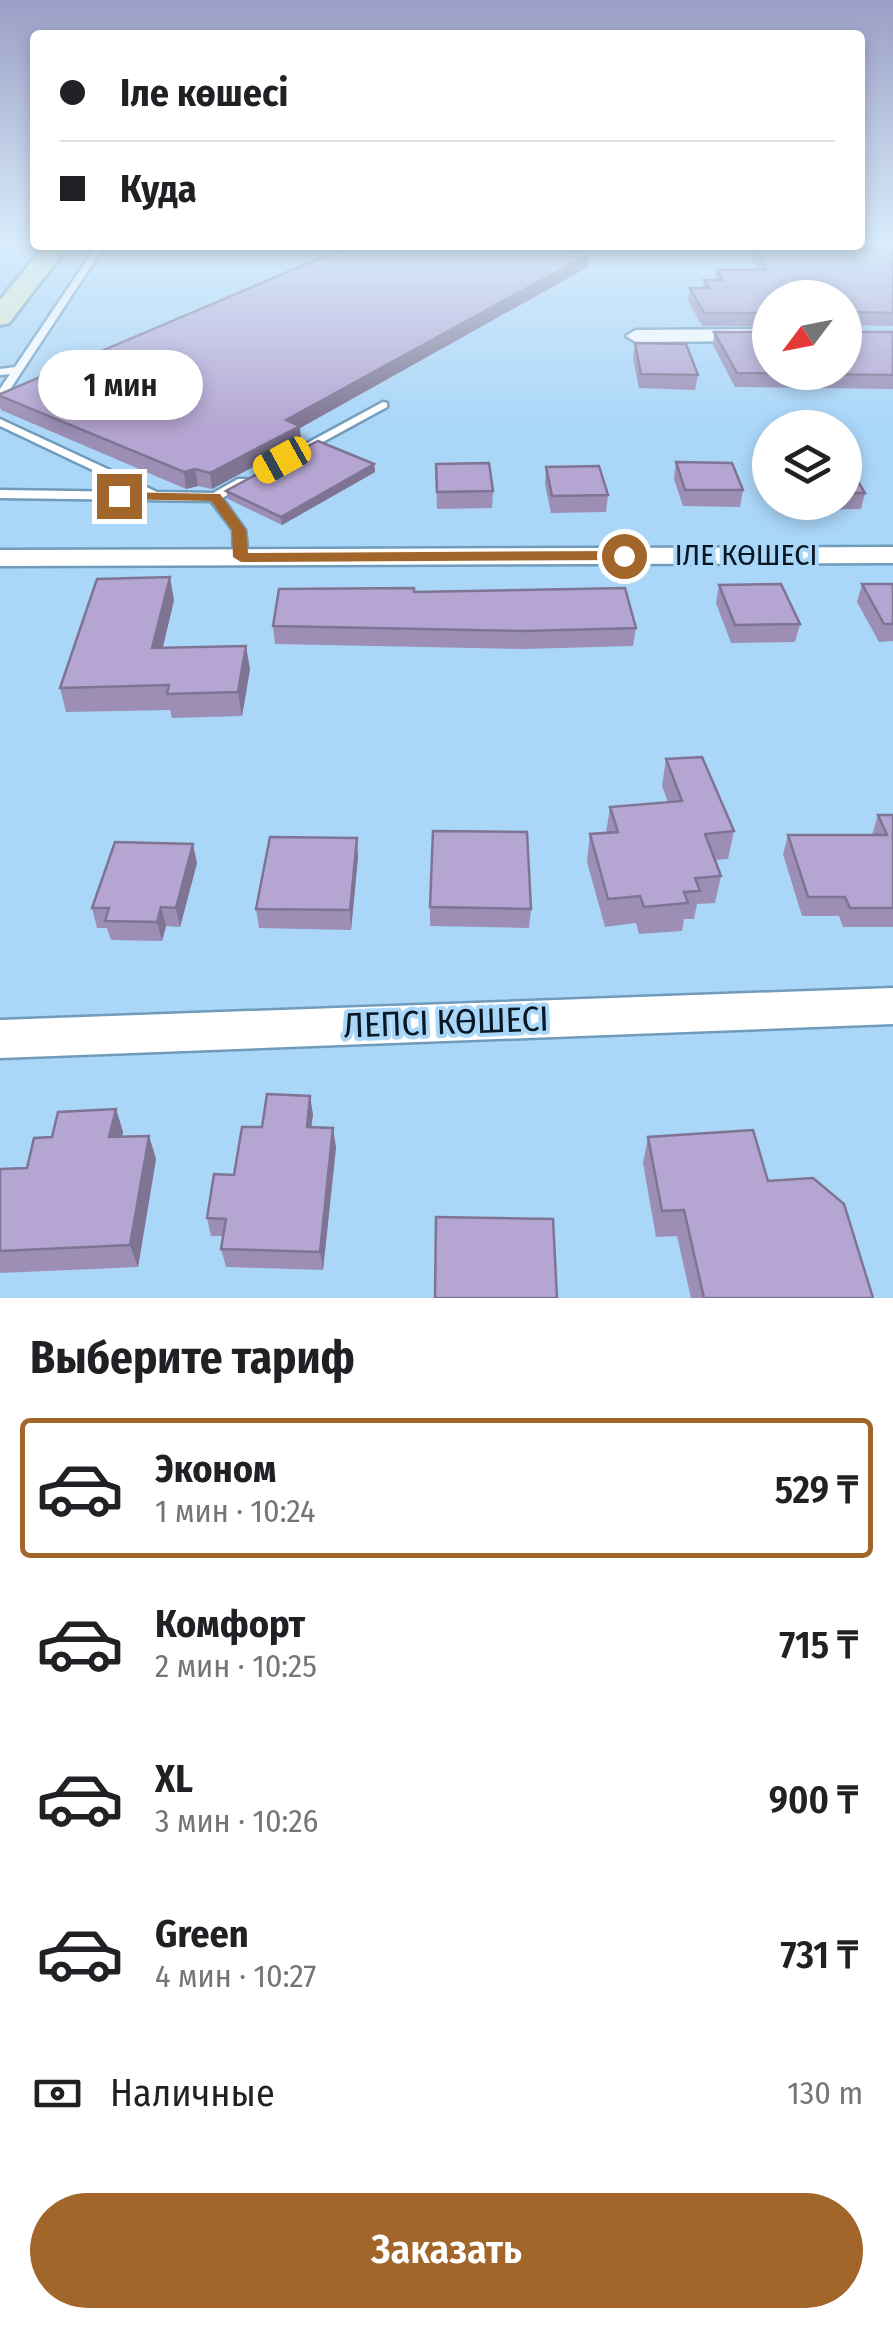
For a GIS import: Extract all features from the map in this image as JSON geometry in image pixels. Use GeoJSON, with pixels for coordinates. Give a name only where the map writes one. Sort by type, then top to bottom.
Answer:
{"type":"FeatureCollection","features":[{"type":"Feature","properties":{"kind":"street"},"geometry":{"type":"LineString","coordinates":[[636,336],[752,335]]}},
{"type":"Feature","properties":{"kind":"street","name":"ІЛЕ КӨШЕСІ"},"geometry":{"type":"LineString","coordinates":[[0,558],[893,555]]}},
{"type":"Feature","properties":{"kind":"street","name":"ЛЕПСІ КӨШЕСІ"},"geometry":{"type":"LineString","coordinates":[[0,1039],[893,1006]]}},
{"type":"Feature","properties":{"kind":"lane"},"geometry":{"type":"LineString","coordinates":[[0,397],[62,305]]}},
{"type":"Feature","properties":{"kind":"lane"},"geometry":{"type":"LineString","coordinates":[[0,372],[18,370]]}},
{"type":"Feature","properties":{"kind":"lane"},"geometry":{"type":"LineString","coordinates":[[282,460],[384,405]]}},
{"type":"Feature","properties":{"kind":"lane"},"geometry":{"type":"LineString","coordinates":[[0,422],[159,496]]}},
{"type":"Feature","properties":{"kind":"lane"},"geometry":{"type":"LineString","coordinates":[[0,494],[215,497],[249,479]]}},
{"type":"Feature","properties":{"kind":"lane"},"geometry":{"type":"LineString","coordinates":[[215,497],[239,530],[241,557]]}},
{"type":"Feature","properties":{"kind":"building"},"geometry":{"type":"Polygon","coordinates":[[[211,305],[497,305],[286,420],[300,426],[210,473],[195,469],[184,472],[0,394],[211,305]]]}},
{"type":"Feature","properties":{"kind":"building"},"geometry":{"type":"Polygon","coordinates":[[[699,305],[752,305],[752,313],[704,313],[699,305]]]}},
{"type":"Feature","properties":{"kind":"building"},"geometry":{"type":"Polygon","coordinates":[[[862,305],[893,305],[893,313],[862,312],[862,305]]]}},
{"type":"Feature","properties":{"kind":"building"},"geometry":{"type":"Polygon","coordinates":[[[714,332],[752,332],[752,373],[737,373],[714,332]]]}},
{"type":"Feature","properties":{"kind":"building"},"geometry":{"type":"Polygon","coordinates":[[[862,332],[893,332],[893,375],[862,375],[862,332]]]}},
{"type":"Feature","properties":{"kind":"building"},"geometry":{"type":"Polygon","coordinates":[[[635,343],[686,344],[698,375],[641,374],[635,343]]]}},
{"type":"Feature","properties":{"kind":"building"},"geometry":{"type":"Polygon","coordinates":[[[318,441],[374,464],[281,517],[226,491],[318,441]]]}},
{"type":"Feature","properties":{"kind":"building"},"geometry":{"type":"Polygon","coordinates":[[[676,462],[732,463],[743,490],[685,490],[676,462]]]}},
{"type":"Feature","properties":{"kind":"building"},"geometry":{"type":"Polygon","coordinates":[[[489,463],[493,491],[437,492],[436,464],[489,463]]]}},
{"type":"Feature","properties":{"kind":"building"},"geometry":{"type":"Polygon","coordinates":[[[599,466],[608,495],[552,496],[546,467],[599,466]]]}},
{"type":"Feature","properties":{"kind":"building"},"geometry":{"type":"Polygon","coordinates":[[[170,577],[152,648],[246,646],[238,692],[167,694],[169,685],[60,688],[97,579],[170,577]]]}},
{"type":"Feature","properties":{"kind":"building"},"geometry":{"type":"Polygon","coordinates":[[[781,584],[800,624],[735,625],[719,585],[781,584]]]}},
{"type":"Feature","properties":{"kind":"building"},"geometry":{"type":"Polygon","coordinates":[[[862,584],[893,584],[893,624],[884,624],[862,584]]]}},
{"type":"Feature","properties":{"kind":"building"},"geometry":{"type":"Polygon","coordinates":[[[414,588],[414,592],[625,588],[636,628],[525,631],[273,626],[279,589],[414,588]]]}},
{"type":"Feature","properties":{"kind":"building"},"geometry":{"type":"Polygon","coordinates":[[[702,757],[734,831],[705,834],[721,876],[695,878],[700,891],[684,892],[688,903],[644,907],[640,896],[608,899],[590,834],[618,832],[610,807],[682,801],[666,759],[702,757]]]}},
{"type":"Feature","properties":{"kind":"building"},"geometry":{"type":"Polygon","coordinates":[[[878,815],[893,815],[893,908],[850,908],[845,897],[808,897],[788,835],[887,835],[878,815]]]}},
{"type":"Feature","properties":{"kind":"building"},"geometry":{"type":"Polygon","coordinates":[[[433,831],[527,832],[531,909],[430,907],[433,831]]]}},
{"type":"Feature","properties":{"kind":"building"},"geometry":{"type":"Polygon","coordinates":[[[270,837],[357,838],[350,910],[256,909],[270,837]]]}},
{"type":"Feature","properties":{"kind":"building"},"geometry":{"type":"Polygon","coordinates":[[[115,842],[193,844],[176,908],[161,907],[157,922],[105,921],[109,908],[92,908],[115,842]]]}},
{"type":"Feature","properties":{"kind":"building"},"geometry":{"type":"Polygon","coordinates":[[[267,1094],[310,1096],[307,1127],[333,1128],[320,1252],[221,1249],[226,1219],[207,1218],[214,1174],[234,1175],[242,1127],[262,1127],[267,1094]]]}},
{"type":"Feature","properties":{"kind":"building"},"geometry":{"type":"Polygon","coordinates":[[[116,1109],[109,1137],[149,1136],[130,1245],[0,1251],[0,1169],[27,1168],[34,1138],[52,1137],[58,1112],[116,1109]]]}},
{"type":"Feature","properties":{"kind":"building"},"geometry":{"type":"Polygon","coordinates":[[[753,1130],[768,1181],[813,1178],[844,1204],[873,1298],[704,1298],[684,1210],[662,1211],[648,1137],[753,1130]]]}},
{"type":"Feature","properties":{"kind":"building"},"geometry":{"type":"Polygon","coordinates":[[[436,1217],[553,1219],[557,1298],[435,1298],[436,1217]]]}},
{"type":"Feature","properties":{"kind":"route"},"geometry":{"type":"LineString","coordinates":[[119,496],[215,497],[239,530],[241,557],[624,556]]}}]}
